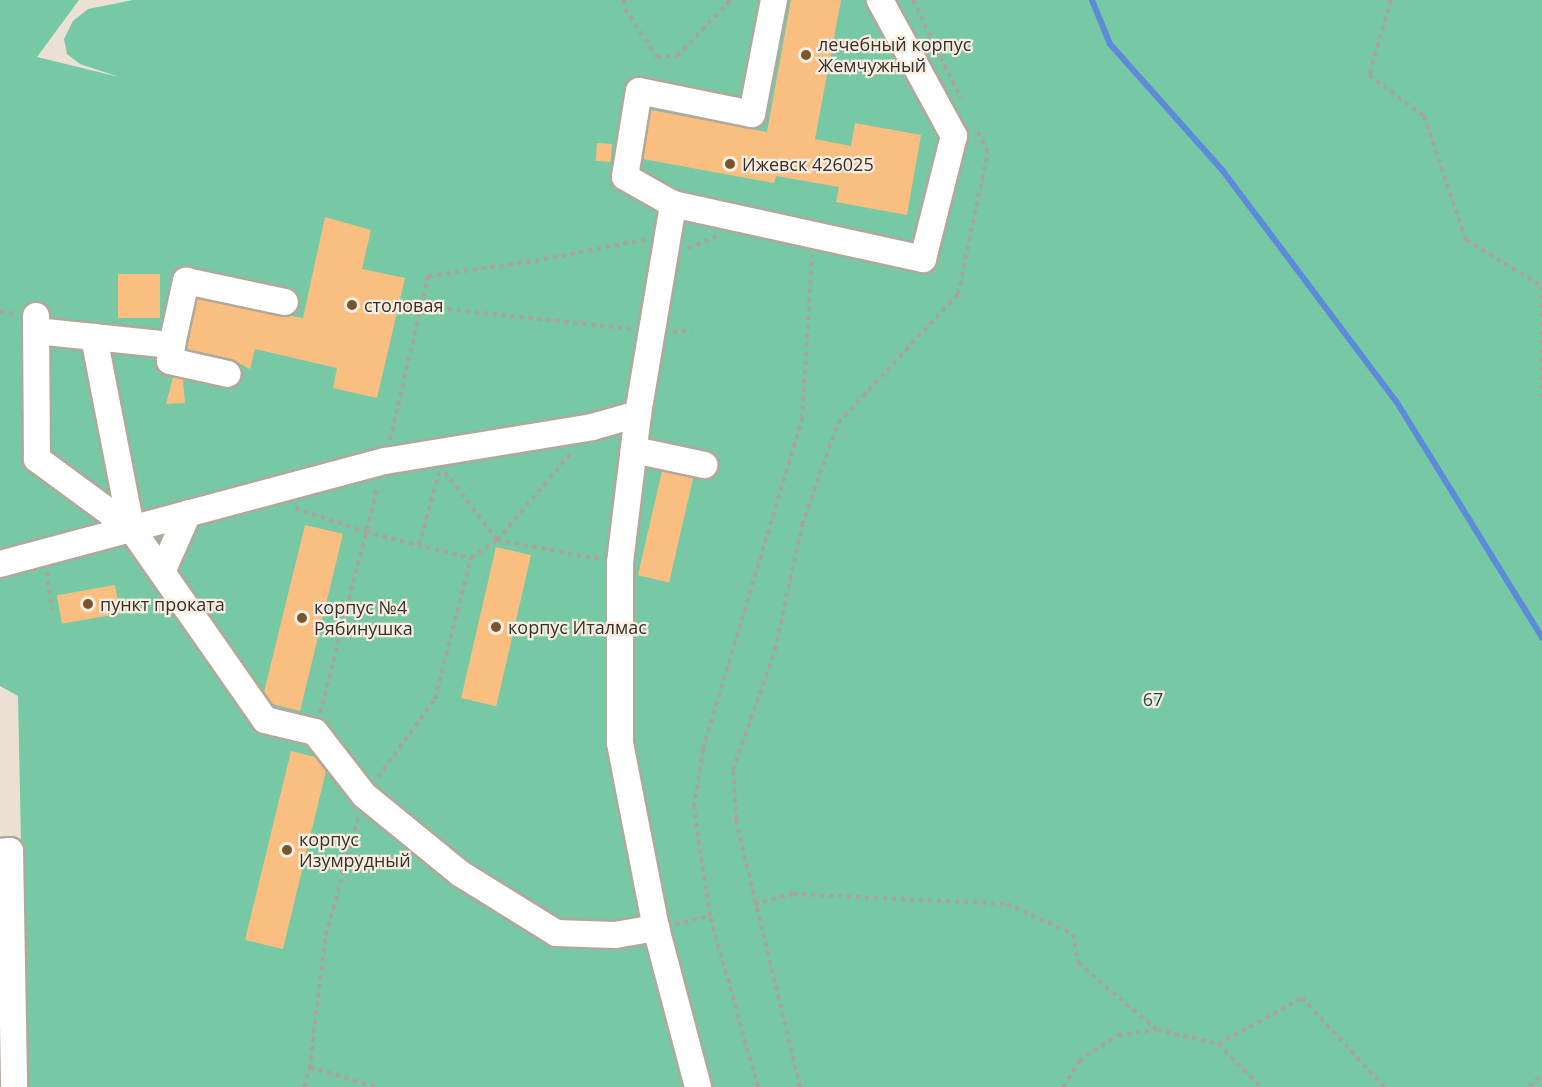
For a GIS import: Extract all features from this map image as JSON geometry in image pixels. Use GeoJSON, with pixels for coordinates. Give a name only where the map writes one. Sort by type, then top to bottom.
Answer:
{"type":"FeatureCollection","features":[{"type":"Feature","properties":{"kind":"lane"},"geometry":{"type":"LineString","coordinates":[[774,0],[752,114],[639,92],[625,177],[673,204],[923,260],[954,136],[880,0]]}},
{"type":"Feature","properties":{"kind":"lane"},"geometry":{"type":"LineString","coordinates":[[673,204],[638,414],[620,563],[620,744],[656,928],[698,1087]]}},
{"type":"Feature","properties":{"kind":"lane"},"geometry":{"type":"LineString","coordinates":[[228,374],[170,361],[186,281],[285,302]]}},
{"type":"Feature","properties":{"kind":"lane"},"geometry":{"type":"LineString","coordinates":[[172,345],[94,337],[36,324],[37,459],[131,528],[265,720],[315,732],[364,795],[461,874],[555,933],[615,935],[656,928]]}},
{"type":"Feature","properties":{"kind":"lane"},"geometry":{"type":"LineString","coordinates":[[94,337],[131,528]]}},
{"type":"Feature","properties":{"kind":"lane"},"geometry":{"type":"LineString","coordinates":[[0,564],[385,461],[592,427],[638,414]]}},
{"type":"Feature","properties":{"kind":"lane"},"geometry":{"type":"LineString","coordinates":[[633,450],[704,465]]}},
{"type":"Feature","properties":{"kind":"lane"},"geometry":{"type":"LineString","coordinates":[[162,572],[188,513]]}},
{"type":"Feature","properties":{"kind":"lane"},"geometry":{"type":"LineString","coordinates":[[0,852],[10,851],[14,1087]]}},
{"type":"Feature","properties":{"kind":"path"},"geometry":{"type":"LineString","coordinates":[[624,0],[625,9],[657,57],[667,57],[677,56],[731,0]]}},
{"type":"Feature","properties":{"kind":"path"},"geometry":{"type":"LineString","coordinates":[[913,0],[963,104]]}},
{"type":"Feature","properties":{"kind":"path"},"geometry":{"type":"LineString","coordinates":[[1392,0],[1369,75],[1424,116],[1466,240],[1542,286],[1542,397]]}},
{"type":"Feature","properties":{"kind":"path"},"geometry":{"type":"LineString","coordinates":[[800,1087],[754,904],[736,820],[732,770],[775,650],[802,525],[837,423],[958,294],[988,152],[974,124]]}},
{"type":"Feature","properties":{"kind":"path"},"geometry":{"type":"LineString","coordinates":[[315,732],[385,461],[428,276],[667,246],[720,234]]}},
{"type":"Feature","properties":{"kind":"path"},"geometry":{"type":"LineString","coordinates":[[758,1087],[710,916],[694,807],[701,761],[802,419],[813,235]]}},
{"type":"Feature","properties":{"kind":"path"},"geometry":{"type":"LineString","coordinates":[[421,306],[652,331]]}},
{"type":"Feature","properties":{"kind":"path"},"geometry":{"type":"LineString","coordinates":[[304,1087],[310,1067],[325,939],[364,795],[435,699],[471,558],[497,540],[592,427]]}},
{"type":"Feature","properties":{"kind":"path"},"geometry":{"type":"LineString","coordinates":[[419,545],[441,466],[497,540],[620,563]]}},
{"type":"Feature","properties":{"kind":"path"},"geometry":{"type":"LineString","coordinates":[[287,506],[365,532],[471,558]]}},
{"type":"Feature","properties":{"kind":"path"},"geometry":{"type":"LineString","coordinates":[[45,553],[52,610]]}},
{"type":"Feature","properties":{"kind":"path"},"geometry":{"type":"LineString","coordinates":[[754,904],[793,894],[1007,904],[1073,934],[1078,963],[1157,1030]]}},
{"type":"Feature","properties":{"kind":"path"},"geometry":{"type":"LineString","coordinates":[[656,928],[710,916]]}},
{"type":"Feature","properties":{"kind":"path"},"geometry":{"type":"LineString","coordinates":[[1218,1044],[1302,998],[1384,1087]]}},
{"type":"Feature","properties":{"kind":"path"},"geometry":{"type":"LineString","coordinates":[[1063,1087],[1079,1061],[1118,1035],[1157,1030],[1218,1044],[1261,1087]]}},
{"type":"Feature","properties":{"kind":"path"},"geometry":{"type":"LineString","coordinates":[[310,1067],[375,1087]]}},
{"type":"Feature","properties":{"kind":"path"},"geometry":{"type":"LineString","coordinates":[[1530,1087],[1542,1073]]}},
{"type":"Feature","properties":{"kind":"green space","name":"67"},"geometry":{"type":"Polygon","coordinates":[[[0,0],[79,0],[37,57],[119,77],[80,64],[67,54],[64,39],[73,21],[88,9],[133,0],[1542,0],[1542,1087],[26,1087],[18,696],[0,686],[0,0]]]}},
{"type":"Feature","properties":{"kind":"building","name":"лечебный корпус Жемчужный"},"geometry":{"type":"Polygon","coordinates":[[[791,0],[841,0],[815,139],[851,146],[855,123],[921,135],[907,215],[836,202],[839,187],[776,176],[774,183],[643,159],[651,110],[767,132],[791,0]]]}},
{"type":"Feature","properties":{"kind":"building"},"geometry":{"type":"Polygon","coordinates":[[[597,143],[612,144],[611,162],[596,161],[597,143]]]}},
{"type":"Feature","properties":{"kind":"building","name":"столовая"},"geometry":{"type":"Polygon","coordinates":[[[325,217],[371,230],[362,269],[405,278],[377,398],[333,388],[337,368],[255,349],[250,369],[231,359],[187,349],[197,299],[303,318],[325,217]]]}},
{"type":"Feature","properties":{"kind":"building"},"geometry":{"type":"Polygon","coordinates":[[[118,274],[160,274],[160,318],[118,318],[118,274]]]}},
{"type":"Feature","properties":{"kind":"building"},"geometry":{"type":"Polygon","coordinates":[[[173,377],[183,379],[185,403],[166,404],[173,377]]]}},
{"type":"Feature","properties":{"kind":"building"},"geometry":{"type":"Polygon","coordinates":[[[662,471],[693,478],[669,582],[638,575],[662,471]]]}},
{"type":"Feature","properties":{"kind":"building","name":"корпус №4 Рябинушка"},"geometry":{"type":"Polygon","coordinates":[[[305,525],[343,534],[300,711],[272,704],[264,692],[305,525]]]}},
{"type":"Feature","properties":{"kind":"building","name":"корпус Италмас"},"geometry":{"type":"Polygon","coordinates":[[[496,547],[531,555],[496,706],[461,698],[496,547]]]}},
{"type":"Feature","properties":{"kind":"building","name":"пункт проката"},"geometry":{"type":"Polygon","coordinates":[[[115,585],[120,614],[62,624],[57,595],[115,585]]]}},
{"type":"Feature","properties":{"kind":"building","name":"корпус Изумрудный"},"geometry":{"type":"Polygon","coordinates":[[[291,751],[315,757],[326,771],[283,949],[245,940],[291,751]]]}},
{"type":"Feature","properties":{"kind":"waterway"},"geometry":{"type":"LineString","coordinates":[[1092,0],[1110,44],[1223,171],[1396,401],[1542,637]]}},
{"type":"Feature","properties":{"kind":"place","name":"лечебный корпус Жемчужный"},"geometry":{"type":"Point","coordinates":[806,55]}},
{"type":"Feature","properties":{"kind":"place","name":"Ижевск 426025"},"geometry":{"type":"Point","coordinates":[730,164]}},
{"type":"Feature","properties":{"kind":"place","name":"столовая"},"geometry":{"type":"Point","coordinates":[352,305]}},
{"type":"Feature","properties":{"kind":"place","name":"пункт проката"},"geometry":{"type":"Point","coordinates":[88,604]}},
{"type":"Feature","properties":{"kind":"place","name":"корпус №4 Рябинушка"},"geometry":{"type":"Point","coordinates":[302,618]}},
{"type":"Feature","properties":{"kind":"place","name":"корпус Италмас"},"geometry":{"type":"Point","coordinates":[496,627]}},
{"type":"Feature","properties":{"kind":"place","name":"корпус Изумрудный"},"geometry":{"type":"Point","coordinates":[287,850]}}]}
